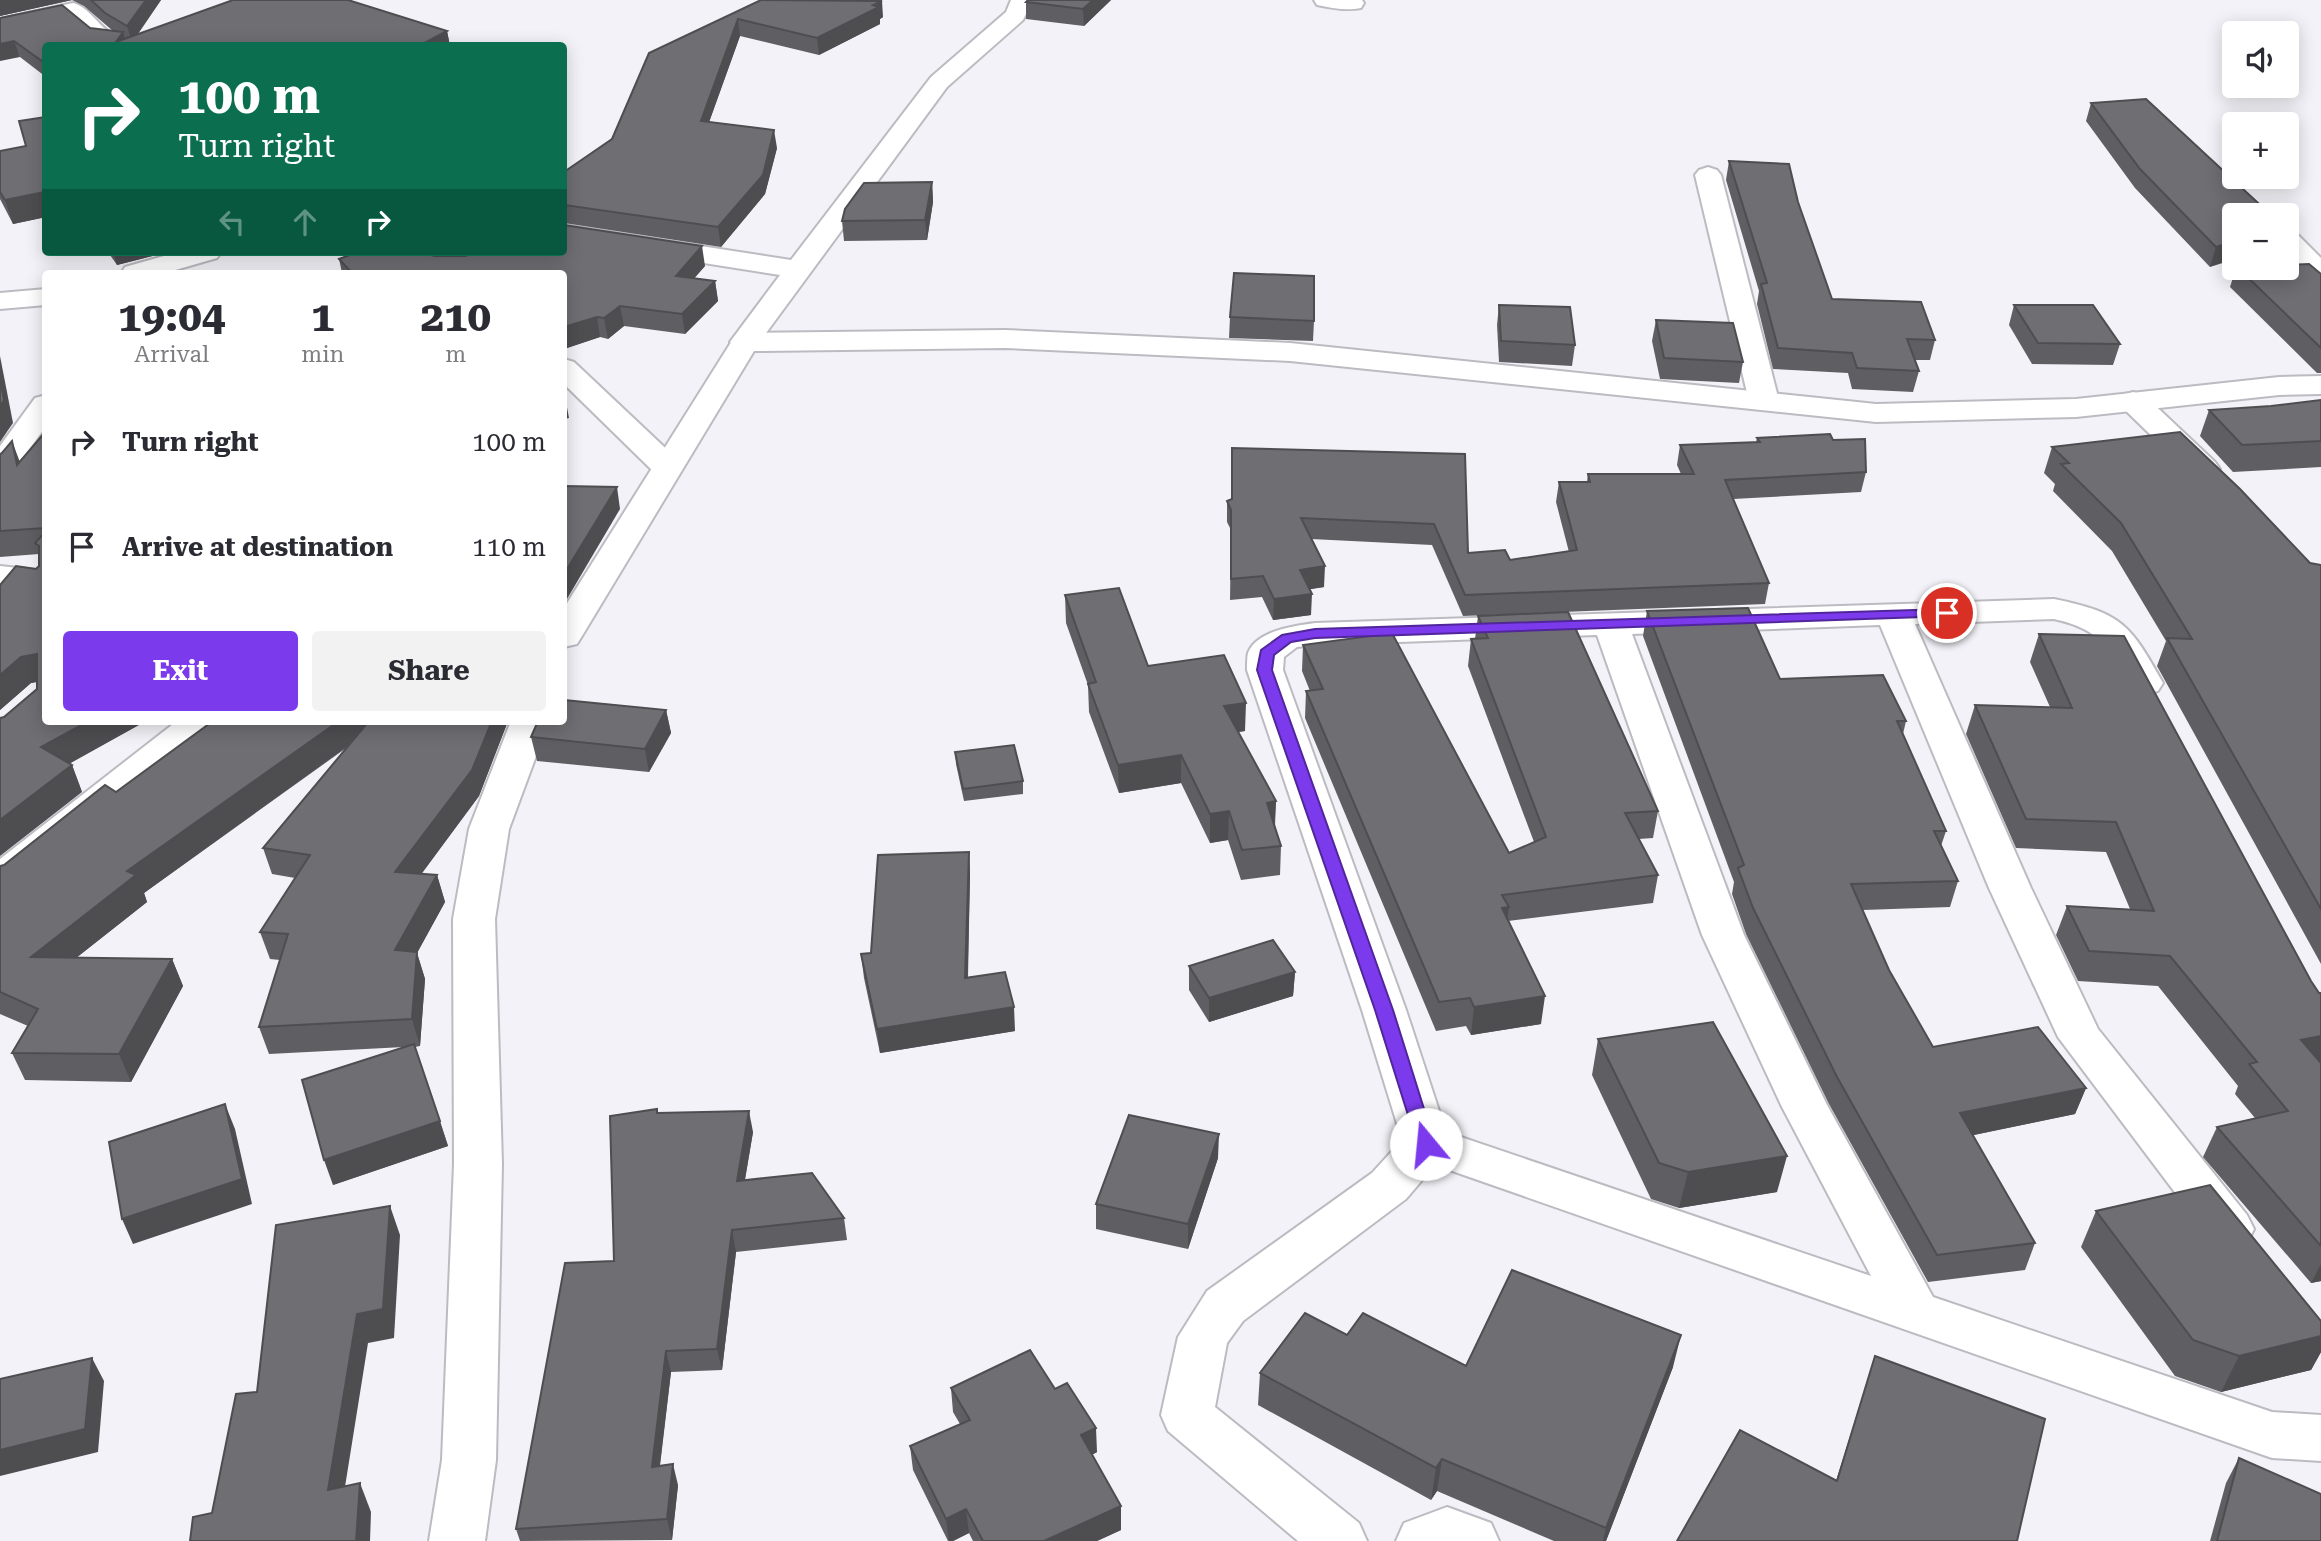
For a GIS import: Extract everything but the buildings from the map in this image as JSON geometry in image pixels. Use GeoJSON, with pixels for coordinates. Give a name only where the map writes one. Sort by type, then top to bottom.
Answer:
{"type":"FeatureCollection","features":[{"type":"Feature","properties":{"kind":"street"},"geometry":{"type":"LineString","coordinates":[[567,631],[745,342],[939,82],[1015,15],[1022,0]]}},
{"type":"Feature","properties":{"kind":"street"},"geometry":{"type":"LineString","coordinates":[[1325,0],[1353,3]]}},
{"type":"Feature","properties":{"kind":"street"},"geometry":{"type":"LineString","coordinates":[[0,26],[73,10],[102,37],[113,42]]}},
{"type":"Feature","properties":{"kind":"street"},"geometry":{"type":"LineString","coordinates":[[1708,175],[1764,401]]}},
{"type":"Feature","properties":{"kind":"street"},"geometry":{"type":"LineString","coordinates":[[567,233],[798,269]]}},
{"type":"Feature","properties":{"kind":"street"},"geometry":{"type":"LineString","coordinates":[[2299,252],[2321,273]]}},
{"type":"Feature","properties":{"kind":"street"},"geometry":{"type":"LineString","coordinates":[[145,270],[193,256]]}},
{"type":"Feature","properties":{"kind":"street"},"geometry":{"type":"LineString","coordinates":[[0,301],[42,297]]}},
{"type":"Feature","properties":{"kind":"street"},"geometry":{"type":"LineString","coordinates":[[745,342],[1006,339],[1290,352],[1876,413],[2076,408],[2279,386],[2321,385]]}},
{"type":"Feature","properties":{"kind":"street"},"geometry":{"type":"LineString","coordinates":[[567,371],[667,467]]}},
{"type":"Feature","properties":{"kind":"street"},"geometry":{"type":"LineString","coordinates":[[2133,401],[2222,487]]}},
{"type":"Feature","properties":{"kind":"street"},"geometry":{"type":"LineString","coordinates":[[0,468],[42,410]]}},
{"type":"Feature","properties":{"kind":"street"},"geometry":{"type":"LineString","coordinates":[[0,576],[42,581]]}},
{"type":"Feature","properties":{"kind":"street"},"geometry":{"type":"LineString","coordinates":[[1426,1144],[1384,1010],[1265,670],[1266,653],[1287,638],[1315,634],[2054,609],[2080,614],[2101,622],[2119,635],[2158,708]]}},
{"type":"Feature","properties":{"kind":"street"},"geometry":{"type":"LineString","coordinates":[[1893,615],[2010,888],[2080,1037],[2253,1255]]}},
{"type":"Feature","properties":{"kind":"street"},"geometry":{"type":"LineString","coordinates":[[1611,624],[1723,934],[1804,1105],[1915,1312]]}},
{"type":"Feature","properties":{"kind":"street"},"geometry":{"type":"LineString","coordinates":[[0,880],[196,725]]}},
{"type":"Feature","properties":{"kind":"street"},"geometry":{"type":"LineString","coordinates":[[457,1541],[468,1460],[478,1164],[474,919],[489,829],[528,725]]}},
{"type":"Feature","properties":{"kind":"street"},"geometry":{"type":"LineString","coordinates":[[1426,1144],[2272,1435],[2321,1438]]}},
{"type":"Feature","properties":{"kind":"street"},"geometry":{"type":"LineString","coordinates":[[1339,1541],[1187,1415],[1203,1337],[1225,1306],[1389,1185],[1426,1144]]}},
{"type":"Feature","properties":{"kind":"street"},"geometry":{"type":"LineString","coordinates":[[1424,1541],[1447,1532],[1471,1541]]}},
{"type":"Feature","properties":{"kind":"route"},"geometry":{"type":"LineString","coordinates":[[1426,1144],[1384,1010],[1265,670],[1266,653],[1287,638],[1315,634],[1947,613]]}}]}
